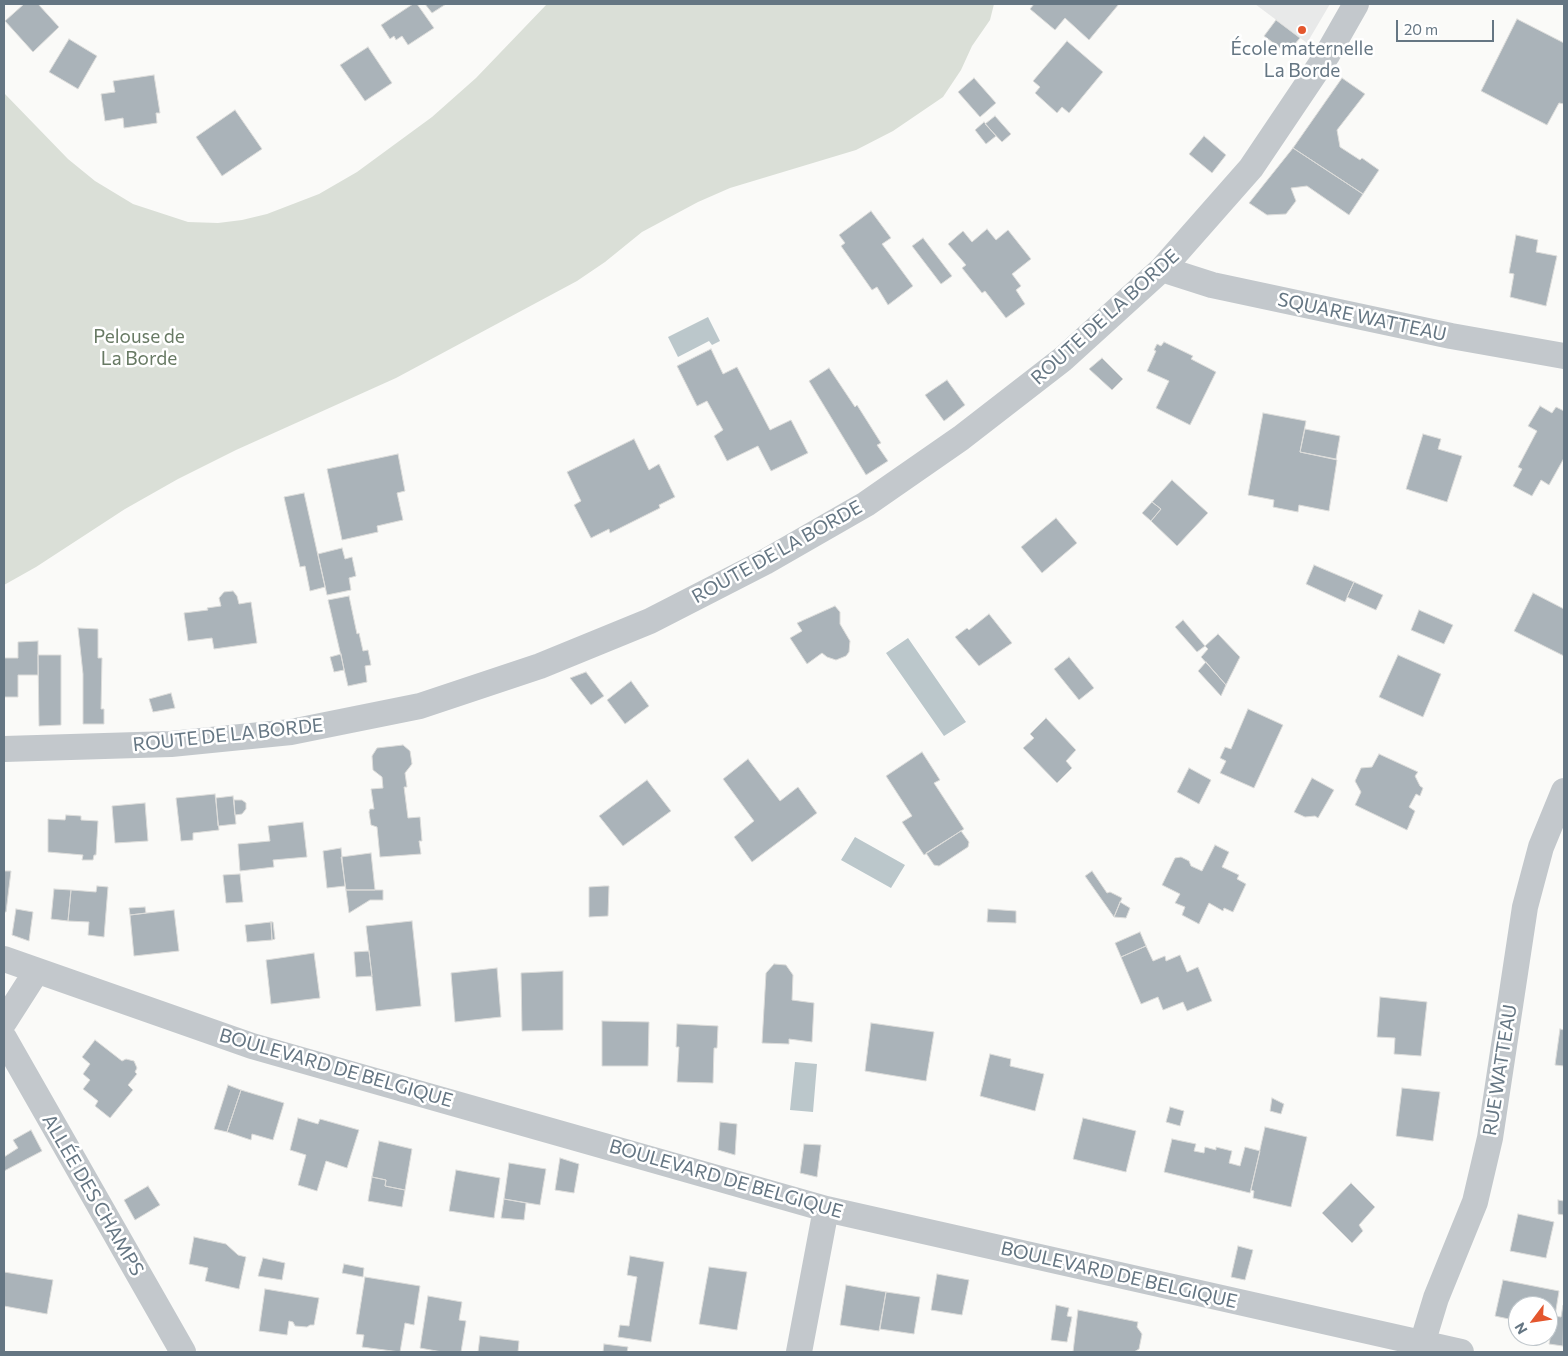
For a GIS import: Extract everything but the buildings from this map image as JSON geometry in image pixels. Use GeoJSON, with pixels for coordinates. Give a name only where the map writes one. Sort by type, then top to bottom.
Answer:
{"type":"FeatureCollection","features":[{"type":"Feature","properties":{"kind":"street","name":"ROUTE DE LA BORDE"},"geometry":{"type":"LineString","coordinates":[[4,749],[171,744],[291,732],[420,706],[540,666],[650,621],[765,562],[866,504],[953,444],[1064,360],[1162,269],[1251,168],[1327,55],[1356,4]]}},
{"type":"Feature","properties":{"kind":"street","name":"SQUARE WATTEAU"},"geometry":{"type":"LineString","coordinates":[[1162,269],[1212,285],[1451,336],[1564,356]]}},
{"type":"Feature","properties":{"kind":"street","name":"RUE WATTEAU"},"geometry":{"type":"LineString","coordinates":[[1422,1344],[1436,1298],[1475,1202],[1490,1138],[1525,907],[1541,847],[1564,791]]}},
{"type":"Feature","properties":{"kind":"street","name":"BOULEVARD DE BELGIQUE"},"geometry":{"type":"LineString","coordinates":[[4,960],[252,1046],[826,1209],[1461,1352]]}},
{"type":"Feature","properties":{"kind":"street"},"geometry":{"type":"LineString","coordinates":[[4,1022],[36,972]]}},
{"type":"Feature","properties":{"kind":"street","name":"ALLÉE DES CHAMPS"},"geometry":{"type":"LineString","coordinates":[[4,1038],[183,1352]]}},
{"type":"Feature","properties":{"kind":"street"},"geometry":{"type":"LineString","coordinates":[[799,1352],[826,1209]]}},
{"type":"Feature","properties":{"kind":"shaded area","name":"École maternelle La Borde"},"geometry":{"type":"Polygon","coordinates":[[[1255,4],[1330,4],[1307,43],[1255,4]]]}},
{"type":"Feature","properties":{"kind":"shaded area"},"geometry":{"type":"Polygon","coordinates":[[[708,317],[720,341],[712,345],[709,341],[678,357],[668,337],[708,317]]]}},
{"type":"Feature","properties":{"kind":"shaded area"},"geometry":{"type":"Polygon","coordinates":[[[908,638],[966,722],[944,736],[886,653],[908,638]]]}},
{"type":"Feature","properties":{"kind":"shaded area"},"geometry":{"type":"Polygon","coordinates":[[[855,837],[905,865],[891,888],[841,860],[855,837]]]}},
{"type":"Feature","properties":{"kind":"shaded area"},"geometry":{"type":"Polygon","coordinates":[[[795,1062],[817,1064],[813,1112],[790,1110],[795,1062]]]}},
{"type":"Feature","properties":{"kind":"green space","name":"Pelouse de La Borde"},"geometry":{"type":"Polygon","coordinates":[[[547,4],[994,4],[990,20],[972,46],[961,70],[943,97],[893,131],[856,150],[730,188],[698,202],[642,232],[605,262],[577,281],[396,378],[236,450],[178,479],[125,509],[36,567],[4,585],[4,93],[68,159],[95,181],[133,204],[188,222],[218,223],[242,220],[267,214],[319,194],[357,172],[432,117],[476,78],[547,4]]]}},
{"type":"Feature","properties":{"kind":"place","name":"École maternelle La Borde"},"geometry":{"type":"Point","coordinates":[1302,30]}}]}
